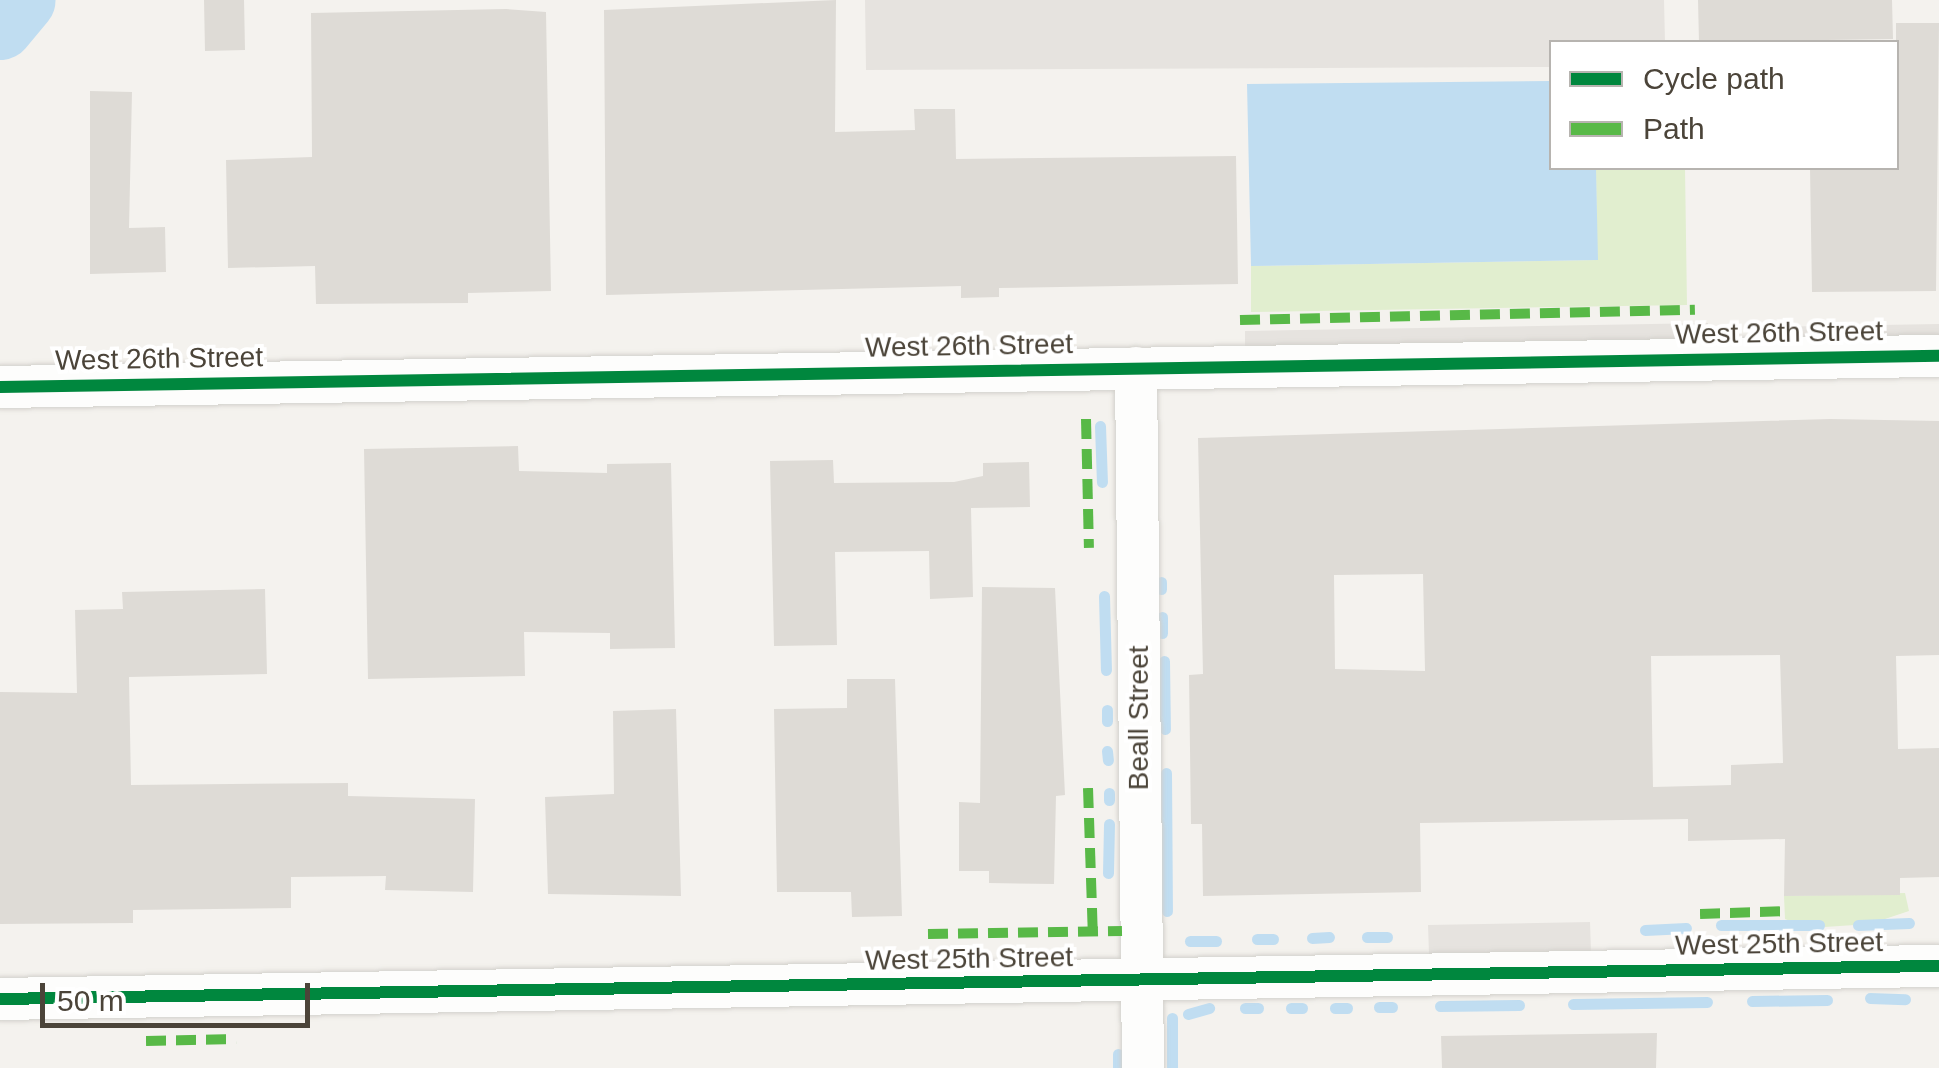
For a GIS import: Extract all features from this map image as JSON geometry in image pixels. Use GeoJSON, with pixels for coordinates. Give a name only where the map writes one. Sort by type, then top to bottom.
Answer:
{"type":"FeatureCollection","features":[{"type":"Feature","properties":{"kind":"street","name":"West 26th Street"},"geometry":{"type":"LineString","coordinates":[[0,387],[1939,356]]}},
{"type":"Feature","properties":{"kind":"street","name":"Beall Street"},"geometry":{"type":"LineString","coordinates":[[1136,368],[1143,1068]]}},
{"type":"Feature","properties":{"kind":"street","name":"West 25th Street"},"geometry":{"type":"LineString","coordinates":[[0,999],[1939,966]]}},
{"type":"Feature","properties":{"kind":"green space"},"geometry":{"type":"Polygon","coordinates":[[[1596,170],[1685,170],[1687,305],[1251,312],[1251,266],[1597,260],[1596,170]]]}},
{"type":"Feature","properties":{"kind":"green space"},"geometry":{"type":"Polygon","coordinates":[[[1905,893],[1909,911],[1870,924],[1809,928],[1785,919],[1784,896],[1905,893]]]}},
{"type":"Feature","properties":{"kind":"shaded area"},"geometry":{"type":"Polygon","coordinates":[[[865,0],[1664,0],[1665,40],[1549,40],[1549,67],[866,70],[865,0]]]}},
{"type":"Feature","properties":{"kind":"shaded area"},"geometry":{"type":"Polygon","coordinates":[[[1708,323],[1709,340],[1245,347],[1245,331],[1708,323]]]}},
{"type":"Feature","properties":{"kind":"shaded area"},"geometry":{"type":"Polygon","coordinates":[[[1939,324],[1939,338],[1769,340],[1769,327],[1939,324]]]}},
{"type":"Feature","properties":{"kind":"shaded area"},"geometry":{"type":"Polygon","coordinates":[[[1590,922],[1591,952],[1429,954],[1428,925],[1590,922]]]}},
{"type":"Feature","properties":{"kind":"water"},"geometry":{"type":"Polygon","coordinates":[[[1549,81],[1549,170],[1596,170],[1598,260],[1251,266],[1247,84],[1549,81]]]}},
{"type":"Feature","properties":{"kind":"building"},"geometry":{"type":"Polygon","coordinates":[[[204,0],[244,0],[245,50],[205,51],[204,0]]]}},
{"type":"Feature","properties":{"kind":"building"},"geometry":{"type":"Polygon","coordinates":[[[836,0],[835,132],[915,130],[914,109],[955,109],[956,159],[1236,156],[1238,284],[999,288],[999,297],[961,298],[961,286],[606,295],[604,10],[836,0]]]}},
{"type":"Feature","properties":{"kind":"building"},"geometry":{"type":"Polygon","coordinates":[[[1698,0],[1892,0],[1893,39],[1699,40],[1698,0]]]}},
{"type":"Feature","properties":{"kind":"building"},"geometry":{"type":"Polygon","coordinates":[[[506,9],[546,12],[551,291],[468,293],[468,303],[316,304],[315,266],[228,268],[226,160],[312,157],[311,13],[506,9]]]}},
{"type":"Feature","properties":{"kind":"building"},"geometry":{"type":"Polygon","coordinates":[[[1896,23],[1939,23],[1936,291],[1812,292],[1810,170],[1899,170],[1896,23]]]}},
{"type":"Feature","properties":{"kind":"building"},"geometry":{"type":"Polygon","coordinates":[[[90,91],[132,92],[129,228],[165,227],[166,272],[90,274],[90,91]]]}},
{"type":"Feature","properties":{"kind":"building"},"geometry":{"type":"Polygon","coordinates":[[[1830,419],[1939,421],[1939,655],[1896,656],[1898,749],[1939,748],[1939,877],[1900,878],[1900,895],[1784,896],[1785,839],[1688,841],[1688,819],[1420,823],[1421,892],[1203,896],[1202,824],[1191,824],[1189,675],[1203,674],[1198,438],[1830,419]],[[1423,574],[1334,575],[1335,669],[1425,671],[1423,574]],[[1780,655],[1651,656],[1653,787],[1731,785],[1731,765],[1783,763],[1780,655]]]}},
{"type":"Feature","properties":{"kind":"building"},"geometry":{"type":"Polygon","coordinates":[[[518,446],[519,471],[607,473],[607,464],[671,463],[675,648],[610,649],[610,633],[524,632],[525,676],[368,679],[364,449],[518,446]]]}},
{"type":"Feature","properties":{"kind":"building"},"geometry":{"type":"Polygon","coordinates":[[[833,460],[834,483],[954,482],[983,476],[983,463],[1029,462],[1030,507],[971,508],[973,597],[930,599],[929,551],[835,552],[837,645],[774,646],[770,461],[833,460]]]}},
{"type":"Feature","properties":{"kind":"building"},"geometry":{"type":"Polygon","coordinates":[[[982,587],[1055,588],[1065,795],[1056,796],[1054,884],[989,883],[989,871],[959,871],[959,802],[980,803],[982,587]]]}},
{"type":"Feature","properties":{"kind":"building"},"geometry":{"type":"Polygon","coordinates":[[[265,589],[267,674],[129,677],[131,785],[348,783],[348,796],[475,799],[473,892],[385,890],[386,876],[291,877],[291,908],[133,910],[133,923],[0,924],[0,692],[77,693],[75,610],[123,609],[122,592],[265,589]]]}},
{"type":"Feature","properties":{"kind":"building"},"geometry":{"type":"Polygon","coordinates":[[[847,679],[895,679],[902,916],[852,917],[851,892],[777,892],[774,709],[847,708],[847,679]]]}},
{"type":"Feature","properties":{"kind":"building"},"geometry":{"type":"Polygon","coordinates":[[[676,709],[681,896],[548,894],[545,797],[614,794],[613,711],[676,709]]]}},
{"type":"Feature","properties":{"kind":"building"},"geometry":{"type":"Polygon","coordinates":[[[1657,1033],[1656,1068],[1442,1068],[1441,1036],[1657,1033]]]}},
{"type":"Feature","properties":{"kind":"waterway"},"geometry":{"type":"LineString","coordinates":[[0,27],[23,0]]}},
{"type":"Feature","properties":{"kind":"waterway"},"geometry":{"type":"LineString","coordinates":[[1100,426],[1102,482]]}},
{"type":"Feature","properties":{"kind":"waterway"},"geometry":{"type":"LineString","coordinates":[[1161,582],[1161,589]]}},
{"type":"Feature","properties":{"kind":"waterway"},"geometry":{"type":"LineString","coordinates":[[1104,596],[1106,670]]}},
{"type":"Feature","properties":{"kind":"waterway"},"geometry":{"type":"LineString","coordinates":[[1162,617],[1162,633]]}},
{"type":"Feature","properties":{"kind":"waterway"},"geometry":{"type":"LineString","coordinates":[[1164,661],[1165,729]]}},
{"type":"Feature","properties":{"kind":"waterway"},"geometry":{"type":"LineString","coordinates":[[1107,710],[1107,721]]}},
{"type":"Feature","properties":{"kind":"waterway"},"geometry":{"type":"LineString","coordinates":[[1107,751],[1108,760]]}},
{"type":"Feature","properties":{"kind":"waterway"},"geometry":{"type":"LineString","coordinates":[[1166,773],[1167,911]]}},
{"type":"Feature","properties":{"kind":"waterway"},"geometry":{"type":"LineString","coordinates":[[1109,793],[1109,800]]}},
{"type":"Feature","properties":{"kind":"waterway"},"geometry":{"type":"LineString","coordinates":[[1108,873],[1109,824]]}},
{"type":"Feature","properties":{"kind":"waterway"},"geometry":{"type":"LineString","coordinates":[[1858,925],[1909,923]]}},
{"type":"Feature","properties":{"kind":"waterway"},"geometry":{"type":"LineString","coordinates":[[1721,925],[1819,925]]}},
{"type":"Feature","properties":{"kind":"waterway"},"geometry":{"type":"LineString","coordinates":[[1645,930],[1686,928]]}},
{"type":"Feature","properties":{"kind":"waterway"},"geometry":{"type":"LineString","coordinates":[[1312,938],[1329,937]]}},
{"type":"Feature","properties":{"kind":"waterway"},"geometry":{"type":"LineString","coordinates":[[1367,937],[1387,937]]}},
{"type":"Feature","properties":{"kind":"waterway"},"geometry":{"type":"LineString","coordinates":[[1257,939],[1273,939]]}},
{"type":"Feature","properties":{"kind":"waterway"},"geometry":{"type":"LineString","coordinates":[[1190,941],[1216,941]]}},
{"type":"Feature","properties":{"kind":"waterway"},"geometry":{"type":"LineString","coordinates":[[1870,998],[1905,999]]}},
{"type":"Feature","properties":{"kind":"waterway"},"geometry":{"type":"LineString","coordinates":[[1752,1001],[1827,1000]]}},
{"type":"Feature","properties":{"kind":"waterway"},"geometry":{"type":"LineString","coordinates":[[1573,1004],[1707,1002]]}},
{"type":"Feature","properties":{"kind":"waterway"},"geometry":{"type":"LineString","coordinates":[[1440,1006],[1519,1005]]}},
{"type":"Feature","properties":{"kind":"waterway"},"geometry":{"type":"LineString","coordinates":[[1379,1007],[1392,1007]]}},
{"type":"Feature","properties":{"kind":"waterway"},"geometry":{"type":"LineString","coordinates":[[1188,1014],[1209,1008]]}},
{"type":"Feature","properties":{"kind":"waterway"},"geometry":{"type":"LineString","coordinates":[[1245,1008],[1258,1008]]}},
{"type":"Feature","properties":{"kind":"waterway"},"geometry":{"type":"LineString","coordinates":[[1291,1008],[1302,1008]]}},
{"type":"Feature","properties":{"kind":"waterway"},"geometry":{"type":"LineString","coordinates":[[1335,1008],[1347,1008]]}},
{"type":"Feature","properties":{"kind":"waterway"},"geometry":{"type":"LineString","coordinates":[[1172,1018],[1172,1068]]}},
{"type":"Feature","properties":{"kind":"waterway"},"geometry":{"type":"LineString","coordinates":[[1118,1054],[1118,1068]]}},
{"type":"Feature","properties":{"kind":"marked path"},"geometry":{"type":"LineString","coordinates":[[1240,320],[1695,310]]}},
{"type":"Feature","properties":{"kind":"marked path"},"geometry":{"type":"LineString","coordinates":[[1086,419],[1089,548]]}},
{"type":"Feature","properties":{"kind":"marked path"},"geometry":{"type":"LineString","coordinates":[[1088,788],[1093,936]]}},
{"type":"Feature","properties":{"kind":"marked path"},"geometry":{"type":"LineString","coordinates":[[1700,914],[1789,911]]}},
{"type":"Feature","properties":{"kind":"marked path"},"geometry":{"type":"LineString","coordinates":[[928,934],[1122,931]]}},
{"type":"Feature","properties":{"kind":"marked path"},"geometry":{"type":"LineString","coordinates":[[146,1041],[236,1039]]}},
{"type":"Feature","properties":{"kind":"cycle path"},"geometry":{"type":"LineString","coordinates":[[0,387],[1939,356]]}},
{"type":"Feature","properties":{"kind":"cycle path"},"geometry":{"type":"LineString","coordinates":[[0,999],[1939,966]]}}]}
